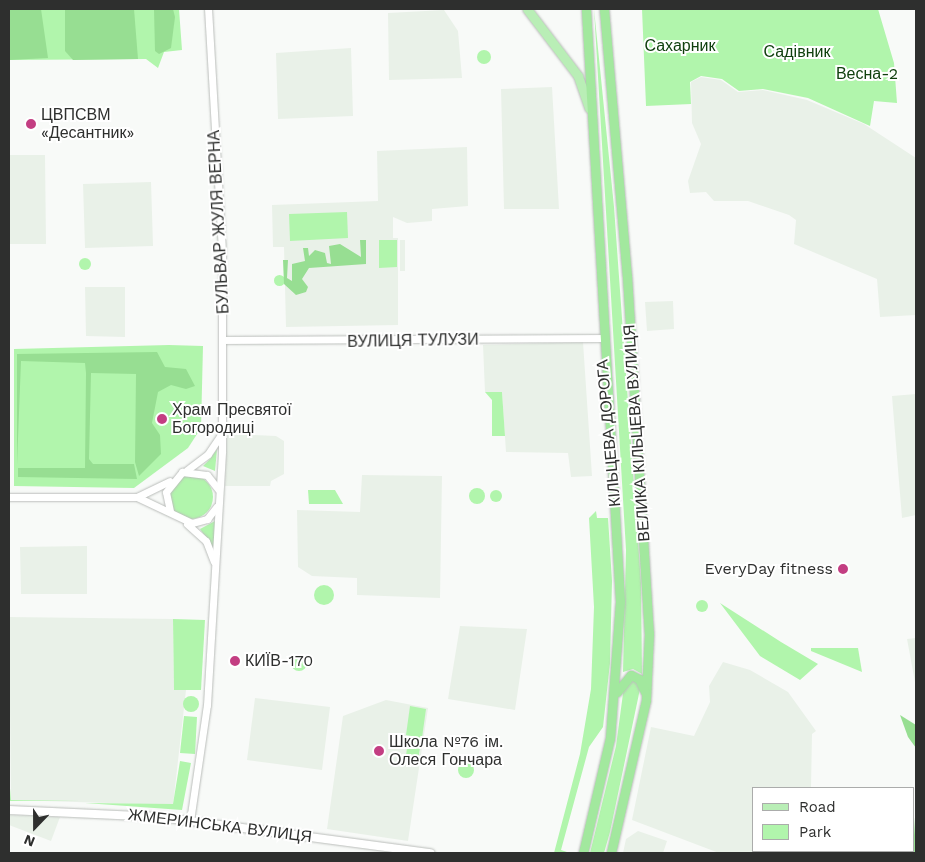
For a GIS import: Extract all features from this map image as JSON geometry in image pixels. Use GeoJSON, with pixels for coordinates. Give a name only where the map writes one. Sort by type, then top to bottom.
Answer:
{"type":"FeatureCollection","features":[{"type":"Feature","properties":{"kind":"highway","name":"КІЛЬЦЕВА ДОРОГА"},"geometry":{"type":"LineString","coordinates":[[583,853],[602,782],[615,695],[619,551],[602,338],[589,108],[586,9]]}},
{"type":"Feature","properties":{"kind":"highway","name":"ВЕЛИКА КІЛЬЦЕВА ВУЛИЦЯ"},"geometry":{"type":"LineString","coordinates":[[604,9],[643,519],[649,633],[646,700],[611,853]]}},
{"type":"Feature","properties":{"kind":"highway"},"geometry":{"type":"LineString","coordinates":[[615,695],[626,678],[634,675],[642,684],[646,700]]}},
{"type":"Feature","properties":{"kind":"main road"},"geometry":{"type":"LineString","coordinates":[[527,9],[578,76],[589,108]]}},
{"type":"Feature","properties":{"kind":"main road","name":"ЖМЕРИНСЬКА ВУЛИЦЯ"},"geometry":{"type":"LineString","coordinates":[[9,810],[190,820],[430,853]]}},
{"type":"Feature","properties":{"kind":"street","name":"БУЛЬВАР ЖУЛЯ ВЕРНА"},"geometry":{"type":"LineString","coordinates":[[190,820],[207,705],[219,492],[224,340],[208,9]]}},
{"type":"Feature","properties":{"kind":"street","name":"ВУЛИЦЯ ТУЛУЗИ"},"geometry":{"type":"LineString","coordinates":[[224,340],[602,338]]}},
{"type":"Feature","properties":{"kind":"street"},"geometry":{"type":"LineString","coordinates":[[136,497],[171,480],[208,454],[220,435]]}},
{"type":"Feature","properties":{"kind":"street"},"geometry":{"type":"LineString","coordinates":[[186,470],[207,475],[219,492]]}},
{"type":"Feature","properties":{"kind":"street"},"geometry":{"type":"LineString","coordinates":[[171,480],[166,501],[172,514]]}},
{"type":"Feature","properties":{"kind":"street"},"geometry":{"type":"LineString","coordinates":[[9,497],[136,497],[172,514],[183,522],[207,519],[218,503]]}},
{"type":"Feature","properties":{"kind":"street","name":"БУЛЬВАР ЖУЛЯ ВЕРНА"},"geometry":{"type":"LineString","coordinates":[[183,522],[202,536],[215,568]]}},
{"type":"Feature","properties":{"kind":"shaded area"},"geometry":{"type":"Polygon","coordinates":[[[444,10],[458,31],[462,78],[389,80],[388,13],[444,10]]]}},
{"type":"Feature","properties":{"kind":"shaded area"},"geometry":{"type":"Polygon","coordinates":[[[351,48],[353,116],[278,119],[276,53],[351,48]]]}},
{"type":"Feature","properties":{"kind":"shaded area"},"geometry":{"type":"Polygon","coordinates":[[[701,77],[721,80],[738,92],[763,90],[807,100],[864,124],[916,158],[916,315],[880,317],[877,279],[794,244],[796,220],[789,215],[748,201],[714,201],[706,192],[690,193],[688,181],[701,144],[692,123],[691,82],[701,77]]]}},
{"type":"Feature","properties":{"kind":"shaded area"},"geometry":{"type":"Polygon","coordinates":[[[552,87],[559,209],[504,209],[501,89],[552,87]]]}},
{"type":"Feature","properties":{"kind":"shaded area"},"geometry":{"type":"Polygon","coordinates":[[[467,147],[468,206],[432,209],[432,221],[407,223],[393,217],[393,238],[398,238],[398,325],[286,327],[284,247],[273,247],[272,205],[378,201],[377,151],[467,147]]]}},
{"type":"Feature","properties":{"kind":"shaded area"},"geometry":{"type":"Polygon","coordinates":[[[9,155],[45,155],[46,244],[9,244],[9,155]]]}},
{"type":"Feature","properties":{"kind":"shaded area"},"geometry":{"type":"Polygon","coordinates":[[[151,182],[153,246],[85,248],[83,184],[151,182]]]}},
{"type":"Feature","properties":{"kind":"shaded area"},"geometry":{"type":"Polygon","coordinates":[[[400,240],[405,240],[405,271],[400,271],[400,240]]]}},
{"type":"Feature","properties":{"kind":"shaded area"},"geometry":{"type":"Polygon","coordinates":[[[85,287],[125,287],[125,337],[86,336],[85,287]]]}},
{"type":"Feature","properties":{"kind":"shaded area"},"geometry":{"type":"Polygon","coordinates":[[[673,301],[674,329],[647,331],[645,302],[673,301]]]}},
{"type":"Feature","properties":{"kind":"shaded area"},"geometry":{"type":"Polygon","coordinates":[[[583,342],[592,476],[571,477],[568,453],[506,452],[502,392],[485,392],[483,345],[583,342]]]}},
{"type":"Feature","properties":{"kind":"shaded area"},"geometry":{"type":"Polygon","coordinates":[[[916,394],[916,515],[902,518],[892,396],[916,394]]]}},
{"type":"Feature","properties":{"kind":"shaded area"},"geometry":{"type":"Polygon","coordinates":[[[227,434],[276,436],[284,441],[284,474],[271,481],[270,486],[225,486],[227,434]]]}},
{"type":"Feature","properties":{"kind":"shaded area"},"geometry":{"type":"Polygon","coordinates":[[[362,475],[442,476],[440,598],[357,595],[357,578],[312,576],[298,567],[297,510],[360,512],[362,475]]]}},
{"type":"Feature","properties":{"kind":"shaded area"},"geometry":{"type":"Polygon","coordinates":[[[87,546],[87,594],[21,594],[20,547],[87,546]]]}},
{"type":"Feature","properties":{"kind":"shaded area"},"geometry":{"type":"Polygon","coordinates":[[[9,617],[173,619],[174,689],[186,690],[173,805],[11,800],[9,617]]]}},
{"type":"Feature","properties":{"kind":"shaded area"},"geometry":{"type":"Polygon","coordinates":[[[460,626],[527,629],[515,710],[448,699],[460,626]]]}},
{"type":"Feature","properties":{"kind":"shaded area"},"geometry":{"type":"Polygon","coordinates":[[[916,638],[916,682],[915,682],[907,639],[916,638]]]}},
{"type":"Feature","properties":{"kind":"shaded area"},"geometry":{"type":"Polygon","coordinates":[[[723,662],[750,670],[788,692],[816,731],[812,734],[811,787],[752,787],[752,852],[756,853],[719,853],[632,820],[651,727],[694,736],[710,702],[709,686],[723,662]]]}},
{"type":"Feature","properties":{"kind":"shaded area"},"geometry":{"type":"Polygon","coordinates":[[[255,698],[330,707],[322,770],[247,760],[255,698]]]}},
{"type":"Feature","properties":{"kind":"shaded area","name":"Школа №76 ім. Олеся Гончара"},"geometry":{"type":"Polygon","coordinates":[[[386,700],[428,708],[408,841],[327,829],[343,716],[386,700]]]}},
{"type":"Feature","properties":{"kind":"shaded area"},"geometry":{"type":"Polygon","coordinates":[[[9,815],[60,817],[51,841],[9,825],[9,815]]]}},
{"type":"Feature","properties":{"kind":"shaded area"},"geometry":{"type":"Polygon","coordinates":[[[638,831],[667,841],[663,853],[623,853],[626,839],[638,831]]]}},
{"type":"Feature","properties":{"kind":"green space"},"geometry":{"type":"Polygon","coordinates":[[[9,9],[179,9],[182,50],[164,52],[158,68],[146,59],[9,60],[9,9]]]}},
{"type":"Feature","properties":{"kind":"green space"},"geometry":{"type":"Polygon","coordinates":[[[9,9],[41,9],[48,58],[9,60],[9,9]]]}},
{"type":"Feature","properties":{"kind":"green space"},"geometry":{"type":"Polygon","coordinates":[[[65,9],[134,9],[138,59],[73,60],[65,51],[65,9]]]}},
{"type":"Feature","properties":{"kind":"green space"},"geometry":{"type":"Polygon","coordinates":[[[154,9],[173,9],[175,17],[171,48],[159,54],[155,51],[154,9]]]}},
{"type":"Feature","properties":{"kind":"green space"},"geometry":{"type":"Polygon","coordinates":[[[594,9],[614,207],[641,583],[642,674],[633,669],[623,672],[626,550],[594,9]]]}},
{"type":"Feature","properties":{"kind":"green space"},"geometry":{"type":"Polygon","coordinates":[[[642,9],[878,9],[894,63],[897,103],[874,101],[870,126],[808,98],[763,89],[739,91],[722,79],[701,76],[690,82],[691,104],[646,106],[642,9]]]}},
{"type":"Feature","properties":{"kind":"green space"},"geometry":{"type":"Polygon","coordinates":[[[481,50],[487,50],[491,57],[487,64],[481,64],[477,60],[477,54],[481,50]]]}},
{"type":"Feature","properties":{"kind":"green space"},"geometry":{"type":"Polygon","coordinates":[[[347,212],[348,238],[290,241],[289,214],[347,212]]]}},
{"type":"Feature","properties":{"kind":"green space"},"geometry":{"type":"Polygon","coordinates":[[[360,240],[366,240],[366,264],[309,268],[302,279],[308,287],[306,292],[296,295],[284,284],[283,260],[288,260],[287,278],[292,281],[292,264],[305,261],[303,248],[308,248],[309,256],[315,250],[325,253],[327,263],[331,264],[329,246],[340,244],[361,257],[360,240]]]}},
{"type":"Feature","properties":{"kind":"green space"},"geometry":{"type":"Polygon","coordinates":[[[379,240],[397,240],[397,267],[379,268],[379,240]]]}},
{"type":"Feature","properties":{"kind":"green space"},"geometry":{"type":"Polygon","coordinates":[[[87,258],[90,259],[90,269],[83,270],[80,269],[79,262],[80,259],[87,258]]]}},
{"type":"Feature","properties":{"kind":"green space"},"geometry":{"type":"Polygon","coordinates":[[[279,274],[285,280],[279,286],[273,280],[279,274]]]}},
{"type":"Feature","properties":{"kind":"green space"},"geometry":{"type":"Polygon","coordinates":[[[169,345],[203,346],[201,428],[188,448],[134,488],[14,486],[14,349],[169,345]]]}},
{"type":"Feature","properties":{"kind":"green space"},"geometry":{"type":"Polygon","coordinates":[[[157,352],[165,367],[186,369],[195,386],[186,389],[171,385],[158,392],[152,423],[160,435],[161,454],[139,476],[135,462],[136,374],[91,373],[89,459],[93,464],[134,464],[137,479],[18,477],[18,468],[85,468],[86,373],[85,363],[21,361],[17,465],[17,354],[157,352]]]}},
{"type":"Feature","properties":{"kind":"green space"},"geometry":{"type":"Polygon","coordinates":[[[485,392],[502,392],[505,436],[492,436],[492,400],[485,392]]]}},
{"type":"Feature","properties":{"kind":"green space"},"geometry":{"type":"Polygon","coordinates":[[[217,449],[215,471],[203,466],[217,449]]]}},
{"type":"Feature","properties":{"kind":"green space"},"geometry":{"type":"Polygon","coordinates":[[[191,475],[203,479],[209,485],[213,497],[209,509],[203,515],[191,519],[179,515],[173,509],[169,497],[173,485],[179,479],[191,475]]]}},
{"type":"Feature","properties":{"kind":"green space"},"geometry":{"type":"Polygon","coordinates":[[[477,488],[485,496],[477,504],[469,496],[477,488]]]}},
{"type":"Feature","properties":{"kind":"green space"},"geometry":{"type":"Polygon","coordinates":[[[308,490],[335,490],[343,504],[309,504],[308,490]]]}},
{"type":"Feature","properties":{"kind":"green space"},"geometry":{"type":"Polygon","coordinates":[[[496,490],[502,496],[496,502],[490,496],[496,490]]]}},
{"type":"Feature","properties":{"kind":"green space"},"geometry":{"type":"Polygon","coordinates":[[[596,511],[597,518],[608,518],[612,581],[610,663],[603,727],[589,747],[561,850],[570,853],[554,853],[580,754],[591,689],[594,607],[589,518],[596,511]]]}},
{"type":"Feature","properties":{"kind":"green space"},"geometry":{"type":"Polygon","coordinates":[[[215,521],[215,550],[200,529],[215,521]]]}},
{"type":"Feature","properties":{"kind":"green space"},"geometry":{"type":"Polygon","coordinates":[[[324,585],[331,588],[334,595],[331,602],[324,605],[317,602],[314,595],[317,588],[324,585]]]}},
{"type":"Feature","properties":{"kind":"green space"},"geometry":{"type":"Polygon","coordinates":[[[700,600],[704,600],[708,606],[704,612],[700,612],[696,608],[696,604],[700,600]]]}},
{"type":"Feature","properties":{"kind":"green space"},"geometry":{"type":"Polygon","coordinates":[[[720,603],[818,664],[800,680],[760,656],[720,603]]]}},
{"type":"Feature","properties":{"kind":"green space"},"geometry":{"type":"Polygon","coordinates":[[[173,619],[205,620],[201,690],[174,690],[173,619]]]}},
{"type":"Feature","properties":{"kind":"green space"},"geometry":{"type":"Polygon","coordinates":[[[811,648],[858,648],[862,672],[811,651],[811,648]]]}},
{"type":"Feature","properties":{"kind":"green space"},"geometry":{"type":"Polygon","coordinates":[[[299,655],[307,663],[299,671],[291,663],[299,655]]]}},
{"type":"Feature","properties":{"kind":"green space"},"geometry":{"type":"Polygon","coordinates":[[[635,680],[640,689],[610,832],[604,853],[590,853],[616,746],[624,686],[635,680]]]}},
{"type":"Feature","properties":{"kind":"green space"},"geometry":{"type":"Polygon","coordinates":[[[188,696],[194,696],[199,701],[197,710],[188,712],[183,707],[183,701],[188,696]]]}},
{"type":"Feature","properties":{"kind":"green space"},"geometry":{"type":"Polygon","coordinates":[[[410,706],[426,709],[422,738],[406,735],[410,706]]]}},
{"type":"Feature","properties":{"kind":"green space"},"geometry":{"type":"Polygon","coordinates":[[[900,715],[916,725],[916,748],[908,737],[900,715]]]}},
{"type":"Feature","properties":{"kind":"green space"},"geometry":{"type":"Polygon","coordinates":[[[184,716],[197,717],[195,754],[180,753],[184,716]]]}},
{"type":"Feature","properties":{"kind":"green space"},"geometry":{"type":"Polygon","coordinates":[[[408,740],[421,742],[417,765],[405,764],[408,740]]]}},
{"type":"Feature","properties":{"kind":"green space"},"geometry":{"type":"Polygon","coordinates":[[[180,761],[191,763],[182,810],[85,803],[173,804],[180,761]]]}},
{"type":"Feature","properties":{"kind":"green space"},"geometry":{"type":"Polygon","coordinates":[[[466,762],[474,770],[466,778],[458,770],[466,762]]]}},
{"type":"Feature","properties":{"kind":"green space"},"geometry":{"type":"Polygon","coordinates":[[[9,776],[11,800],[80,800],[9,801],[9,776]]]}},
{"type":"Feature","properties":{"kind":"green space"},"geometry":{"type":"Polygon","coordinates":[[[915,835],[916,853],[759,853],[915,852],[915,835]]]}},
{"type":"Feature","properties":{"kind":"place","name":"ЦВПСВМ «Десантник»"},"geometry":{"type":"Point","coordinates":[31,124]}},
{"type":"Feature","properties":{"kind":"place","name":"Храм Пресвятої Богородиці"},"geometry":{"type":"Point","coordinates":[162,419]}},
{"type":"Feature","properties":{"kind":"place","name":"EveryDay fitness"},"geometry":{"type":"Point","coordinates":[843,569]}},
{"type":"Feature","properties":{"kind":"place","name":"КИЇВ-170"},"geometry":{"type":"Point","coordinates":[235,661]}},
{"type":"Feature","properties":{"kind":"place","name":"Школа №76 ім. Олеся Гончара"},"geometry":{"type":"Point","coordinates":[379,751]}},
{"type":"Feature","properties":{"kind":"park label","name":"Сахарник"},"geometry":{"type":"Point","coordinates":[680,46]}},
{"type":"Feature","properties":{"kind":"park label","name":"Садівник"},"geometry":{"type":"Point","coordinates":[797,52]}},
{"type":"Feature","properties":{"kind":"park label","name":"Весна-2"},"geometry":{"type":"Point","coordinates":[867,74]}}]}
